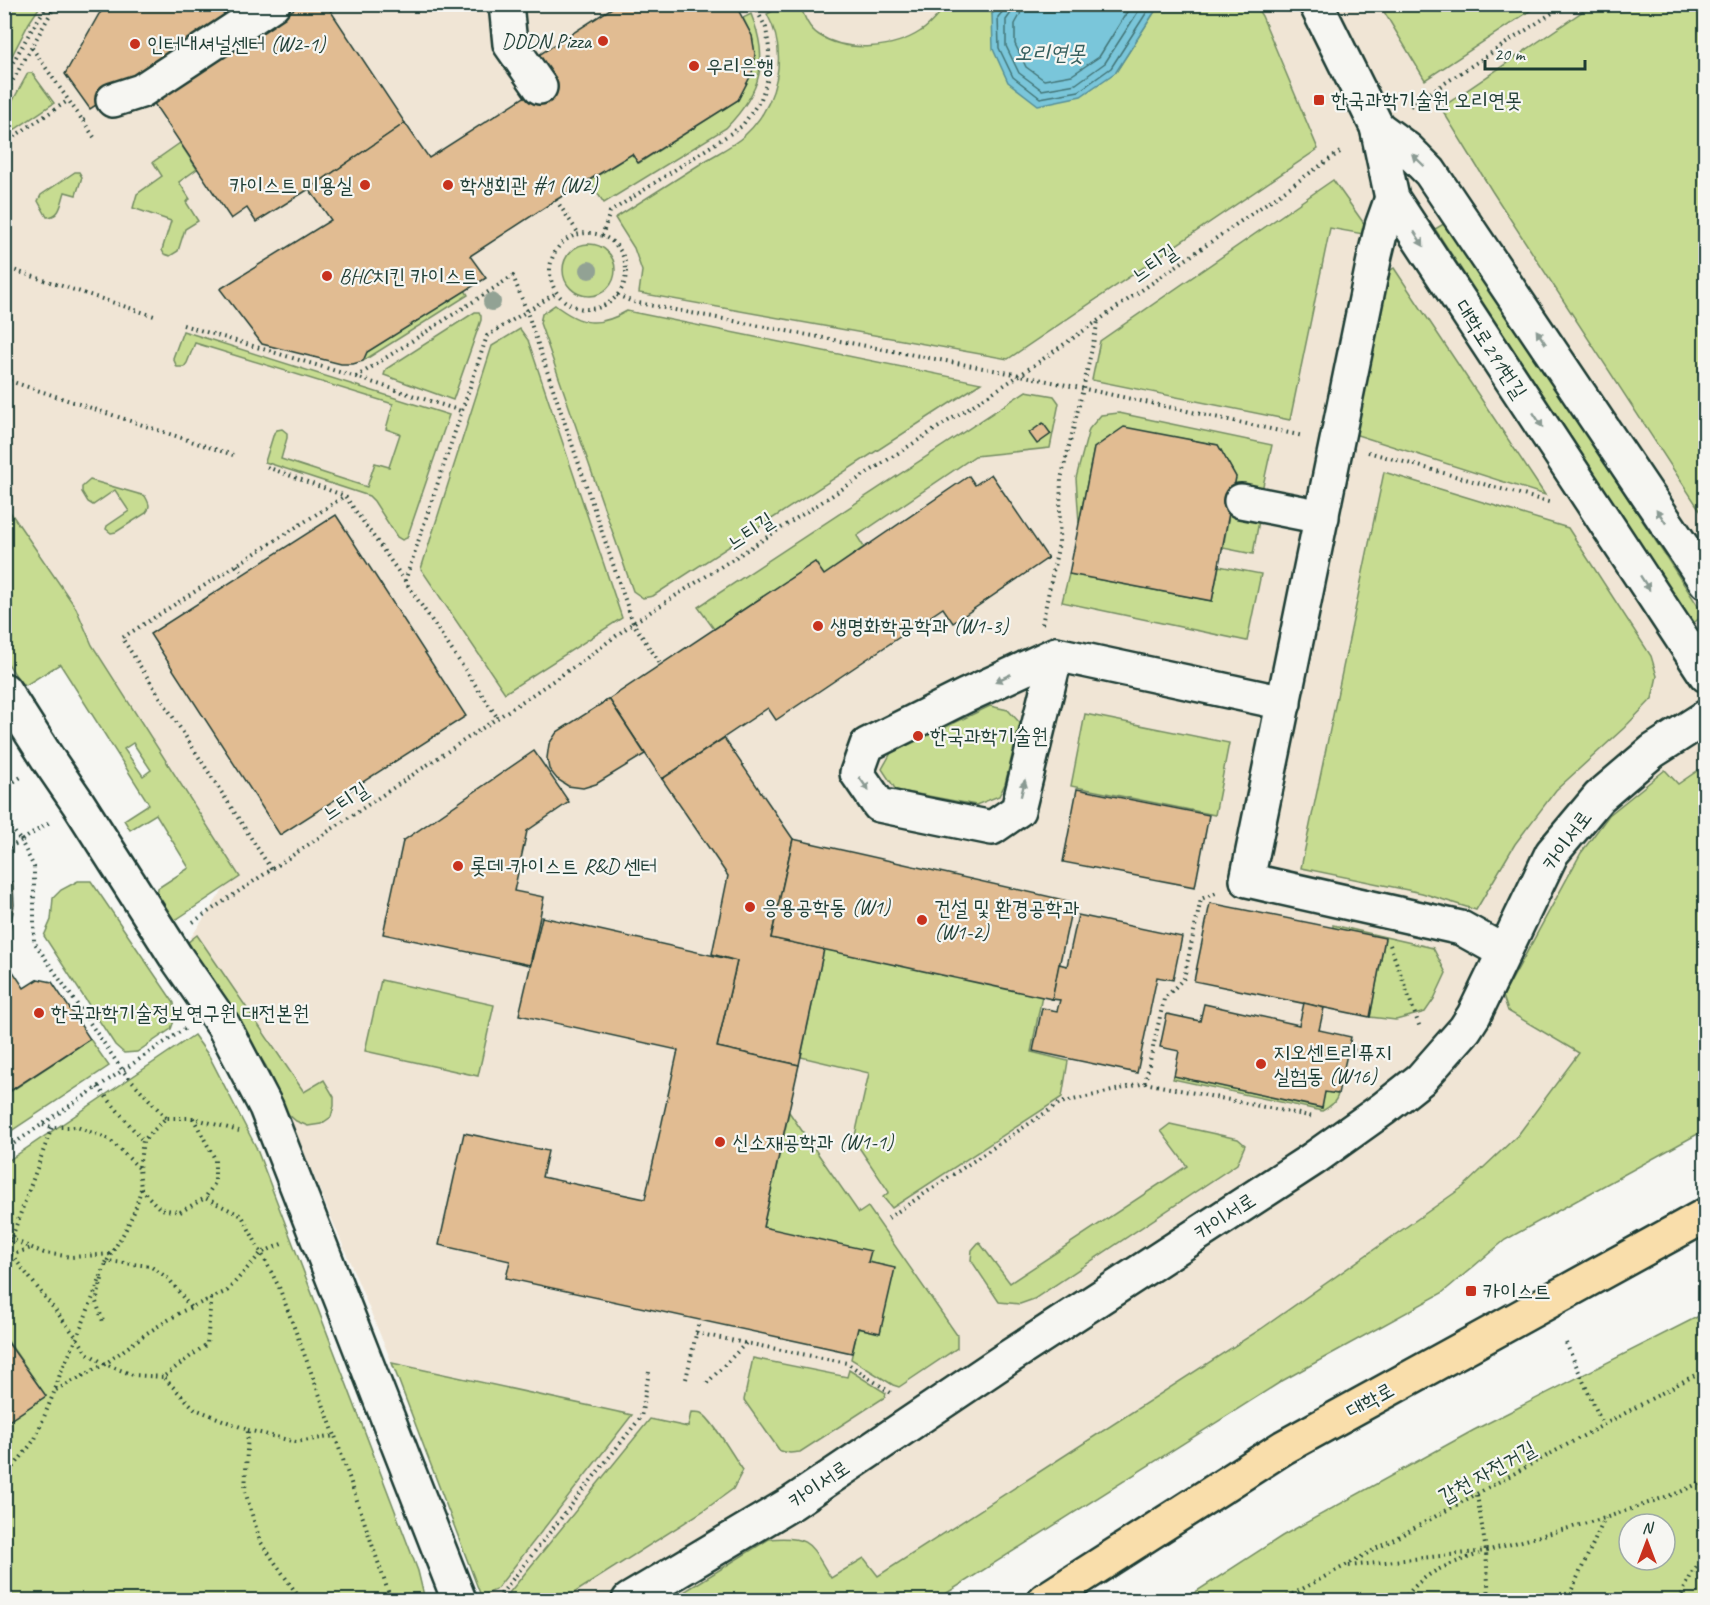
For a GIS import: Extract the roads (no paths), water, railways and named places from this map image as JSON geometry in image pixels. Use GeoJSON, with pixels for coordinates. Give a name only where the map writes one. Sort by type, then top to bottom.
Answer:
{"type":"FeatureCollection","features":[{"type":"Feature","properties":{"kind":"main road","name":"대학로"},"geometry":{"type":"LineString","coordinates":[[1045,1600],[1284,1447],[1706,1215]]}},
{"type":"Feature","properties":{"kind":"street"},"geometry":{"type":"LineString","coordinates":[[126,103],[273,4]]}},
{"type":"Feature","properties":{"kind":"street"},"geometry":{"type":"LineString","coordinates":[[506,4],[510,44],[540,87]]}},
{"type":"Feature","properties":{"kind":"street","name":"대학로291번길"},"geometry":{"type":"LineString","coordinates":[[1316,4],[1377,127],[1392,198],[1706,675]]}},
{"type":"Feature","properties":{"kind":"street"},"geometry":{"type":"LineString","coordinates":[[1377,127],[1407,149],[1430,172],[1706,582]]}},
{"type":"Feature","properties":{"kind":"street"},"geometry":{"type":"LineString","coordinates":[[1392,198],[1375,255],[1247,880],[1461,928],[1504,952]]}},
{"type":"Feature","properties":{"kind":"street"},"geometry":{"type":"LineString","coordinates":[[1241,501],[1322,517]]}},
{"type":"Feature","properties":{"kind":"street"},"geometry":{"type":"LineString","coordinates":[[1056,654],[1018,810],[992,828],[879,805],[856,773],[867,745],[1056,654],[1284,703]]}},
{"type":"Feature","properties":{"kind":"street"},"geometry":{"type":"LineString","coordinates":[[4,690],[176,957],[223,1025],[266,1107],[459,1600]]}},
{"type":"Feature","properties":{"kind":"street","name":"카이서로"},"geometry":{"type":"LineString","coordinates":[[629,1600],[792,1503],[1009,1357],[1313,1159],[1421,1079],[1465,1029],[1474,1015],[1552,853],[1599,797],[1653,751],[1706,717]]}},
{"type":"Feature","properties":{"kind":"water","name":"오리연못"},"geometry":{"type":"Polygon","coordinates":[[[1002,5],[1159,5],[1116,72],[1081,96],[1038,105],[1008,82],[993,49],[992,14],[1002,5]]]}},
{"type":"Feature","properties":{"kind":"place","name":"DDDN Pizza"},"geometry":{"type":"Point","coordinates":[603,41]}},
{"type":"Feature","properties":{"kind":"place","name":"인터내셔널센터 (W2-1)"},"geometry":{"type":"Point","coordinates":[135,44]}},
{"type":"Feature","properties":{"kind":"place","name":"우리은행"},"geometry":{"type":"Point","coordinates":[694,66]}},
{"type":"Feature","properties":{"kind":"place","name":"한국과학기술원 오리연못"},"geometry":{"type":"Point","coordinates":[1319,100]}},
{"type":"Feature","properties":{"kind":"place","name":"카이스트 미용실"},"geometry":{"type":"Point","coordinates":[365,185]}},
{"type":"Feature","properties":{"kind":"place","name":"학생회관 #1 (W2)"},"geometry":{"type":"Point","coordinates":[448,185]}},
{"type":"Feature","properties":{"kind":"place","name":"BHC치킨 카이스트"},"geometry":{"type":"Point","coordinates":[327,276]}},
{"type":"Feature","properties":{"kind":"place","name":"생명화학공학과 (W1-3)"},"geometry":{"type":"Point","coordinates":[818,626]}},
{"type":"Feature","properties":{"kind":"place","name":"한국과학기술원"},"geometry":{"type":"Point","coordinates":[918,736]}},
{"type":"Feature","properties":{"kind":"place","name":"롯데-카이스트 R&D 센터"},"geometry":{"type":"Point","coordinates":[458,866]}},
{"type":"Feature","properties":{"kind":"place","name":"응용공학동 (W1)"},"geometry":{"type":"Point","coordinates":[750,907]}},
{"type":"Feature","properties":{"kind":"place","name":"건설 및 환경공학과 (W1-2)"},"geometry":{"type":"Point","coordinates":[922,920]}},
{"type":"Feature","properties":{"kind":"place","name":"한국과학기술정보연구원 대전본원"},"geometry":{"type":"Point","coordinates":[39,1013]}},
{"type":"Feature","properties":{"kind":"place","name":"지오센트리퓨지 실험동 (W16)"},"geometry":{"type":"Point","coordinates":[1261,1064]}},
{"type":"Feature","properties":{"kind":"place","name":"신소재공학과 (W1-1)"},"geometry":{"type":"Point","coordinates":[720,1142]}},
{"type":"Feature","properties":{"kind":"place","name":"카이스트"},"geometry":{"type":"Point","coordinates":[1471,1291]}}]}
